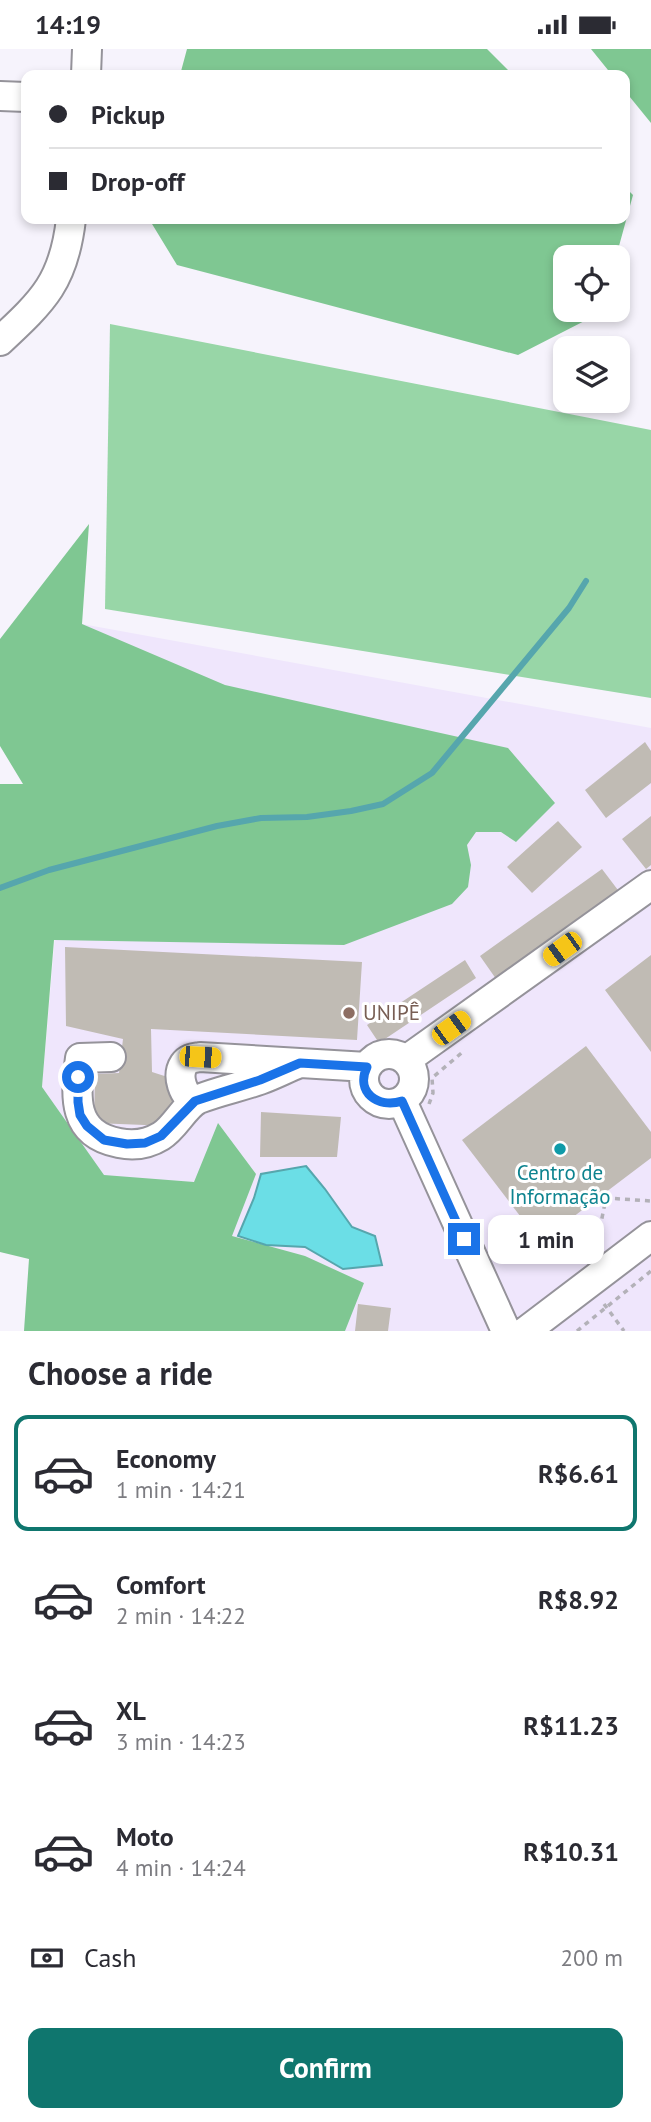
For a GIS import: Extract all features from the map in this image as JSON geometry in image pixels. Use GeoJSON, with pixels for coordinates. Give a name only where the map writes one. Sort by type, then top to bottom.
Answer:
{"type":"FeatureCollection","features":[{"type":"Feature","properties":{"kind":"street"},"geometry":{"type":"LineString","coordinates":[[86,70],[87,49]]}},
{"type":"Feature","properties":{"kind":"street"},"geometry":{"type":"LineString","coordinates":[[0,96],[21,97]]}},
{"type":"Feature","properties":{"kind":"street"},"geometry":{"type":"LineString","coordinates":[[0,341],[34,309],[58,276],[68,244],[70,224]]}},
{"type":"Feature","properties":{"kind":"street"},"geometry":{"type":"LineString","coordinates":[[0,308],[34,309]]}},
{"type":"Feature","properties":{"kind":"street"},"geometry":{"type":"LineString","coordinates":[[406,1060],[651,885]]}},
{"type":"Feature","properties":{"kind":"street"},"geometry":{"type":"LineString","coordinates":[[414,1106],[386,1104],[371,1096],[366,1090],[364,1073],[373,1059],[390,1053],[406,1060],[412,1067],[414,1086],[409,1094],[414,1106],[506,1331]]}},
{"type":"Feature","properties":{"kind":"street"},"geometry":{"type":"LineString","coordinates":[[111,1057],[70,1057],[80,1115],[93,1133],[104,1140],[127,1144],[145,1143],[161,1136],[195,1101],[260,1080],[300,1063]]}},
{"type":"Feature","properties":{"kind":"street"},"geometry":{"type":"LineString","coordinates":[[195,1101],[185,1095],[182,1083],[183,1065],[191,1058],[367,1067]]}},
{"type":"Feature","properties":{"kind":"street"},"geometry":{"type":"LineString","coordinates":[[526,1331],[651,1235]]}},
{"type":"Feature","properties":{"kind":"path"},"geometry":{"type":"LineString","coordinates":[[414,1106],[433,1093],[432,1078],[465,1049]]}},
{"type":"Feature","properties":{"kind":"path"},"geometry":{"type":"LineString","coordinates":[[596,1251],[606,1198],[651,1201]]}},
{"type":"Feature","properties":{"kind":"path"},"geometry":{"type":"LineString","coordinates":[[577,1331],[651,1271]]}},
{"type":"Feature","properties":{"kind":"path"},"geometry":{"type":"LineString","coordinates":[[588,1283],[624,1331]]}},
{"type":"Feature","properties":{"kind":"shaded area","name":"UNIPÊ"},"geometry":{"type":"Polygon","coordinates":[[[82,624],[651,728],[651,1331],[24,1331],[82,624]]]}},
{"type":"Feature","properties":{"kind":"green space"},"geometry":{"type":"Polygon","coordinates":[[[187,49],[487,49],[508,70],[181,70],[187,49]]]}},
{"type":"Feature","properties":{"kind":"green space"},"geometry":{"type":"Polygon","coordinates":[[[591,49],[651,49],[651,123],[630,97],[630,70],[608,70],[591,49]]]}},
{"type":"Feature","properties":{"kind":"green space"},"geometry":{"type":"Polygon","coordinates":[[[152,224],[625,224],[619,245],[553,245],[553,322],[582,322],[518,355],[177,265],[152,224]]]}},
{"type":"Feature","properties":{"kind":"green space"},"geometry":{"type":"Polygon","coordinates":[[[110,324],[553,411],[553,413],[651,430],[651,698],[105,609],[110,324]]]}},
{"type":"Feature","properties":{"kind":"green space"},"geometry":{"type":"Polygon","coordinates":[[[89,524],[82,624],[225,685],[508,748],[555,803],[516,842],[501,832],[476,832],[467,845],[471,865],[468,887],[452,904],[344,945],[54,940],[42,1087],[104,1175],[194,1182],[218,1123],[256,1174],[232,1236],[305,1256],[364,1283],[345,1331],[24,1331],[29,1259],[0,1252],[0,784],[23,784],[0,746],[0,639],[89,524]]]}},
{"type":"Feature","properties":{"kind":"water"},"geometry":{"type":"Polygon","coordinates":[[[306,1166],[352,1227],[375,1236],[382,1265],[343,1269],[305,1247],[266,1245],[238,1236],[261,1174],[306,1166]]]}},
{"type":"Feature","properties":{"kind":"building"},"geometry":{"type":"Polygon","coordinates":[[[645,742],[651,751],[651,783],[606,818],[585,790],[645,742]]]}},
{"type":"Feature","properties":{"kind":"building"},"geometry":{"type":"Polygon","coordinates":[[[651,816],[651,865],[646,869],[622,839],[651,816]]]}},
{"type":"Feature","properties":{"kind":"building"},"geometry":{"type":"Polygon","coordinates":[[[558,821],[582,847],[532,893],[507,867],[558,821]]]}},
{"type":"Feature","properties":{"kind":"building"},"geometry":{"type":"Polygon","coordinates":[[[602,869],[624,898],[501,986],[480,956],[602,869]]]}},
{"type":"Feature","properties":{"kind":"building"},"geometry":{"type":"Polygon","coordinates":[[[65,947],[362,962],[357,1040],[151,1029],[152,1072],[177,1080],[170,1126],[94,1123],[95,1074],[119,1073],[123,1039],[66,1026],[65,947]]]}},
{"type":"Feature","properties":{"kind":"building"},"geometry":{"type":"Polygon","coordinates":[[[651,955],[651,1052],[605,990],[651,955]]]}},
{"type":"Feature","properties":{"kind":"building"},"geometry":{"type":"Polygon","coordinates":[[[465,960],[476,978],[379,1043],[367,1025],[465,960]]]}},
{"type":"Feature","properties":{"kind":"building","name":"Centro de Informação"},"geometry":{"type":"Polygon","coordinates":[[[586,1046],[651,1132],[651,1158],[540,1242],[462,1140],[586,1046]]]}},
{"type":"Feature","properties":{"kind":"building"},"geometry":{"type":"Polygon","coordinates":[[[261,1112],[341,1117],[337,1157],[260,1157],[261,1112]]]}},
{"type":"Feature","properties":{"kind":"building"},"geometry":{"type":"Polygon","coordinates":[[[358,1304],[391,1308],[388,1331],[355,1331],[358,1304]]]}},
{"type":"Feature","properties":{"kind":"waterway"},"geometry":{"type":"LineString","coordinates":[[0,888],[49,870],[217,826],[261,818],[307,817],[383,804],[432,773],[569,608],[586,581]]}},
{"type":"Feature","properties":{"kind":"place","name":"UNIPÊ"},"geometry":{"type":"Point","coordinates":[349,1013]}},
{"type":"Feature","properties":{"kind":"place","name":"Centro de Informação"},"geometry":{"type":"Point","coordinates":[560,1149]}},
{"type":"Feature","properties":{"kind":"route"},"geometry":{"type":"LineString","coordinates":[[78,1077],[80,1115],[87,1126],[104,1140],[127,1144],[145,1143],[161,1136],[195,1101],[260,1080],[300,1063],[367,1067],[364,1082],[371,1096],[386,1104],[402,1101],[464,1239]]}}]}
